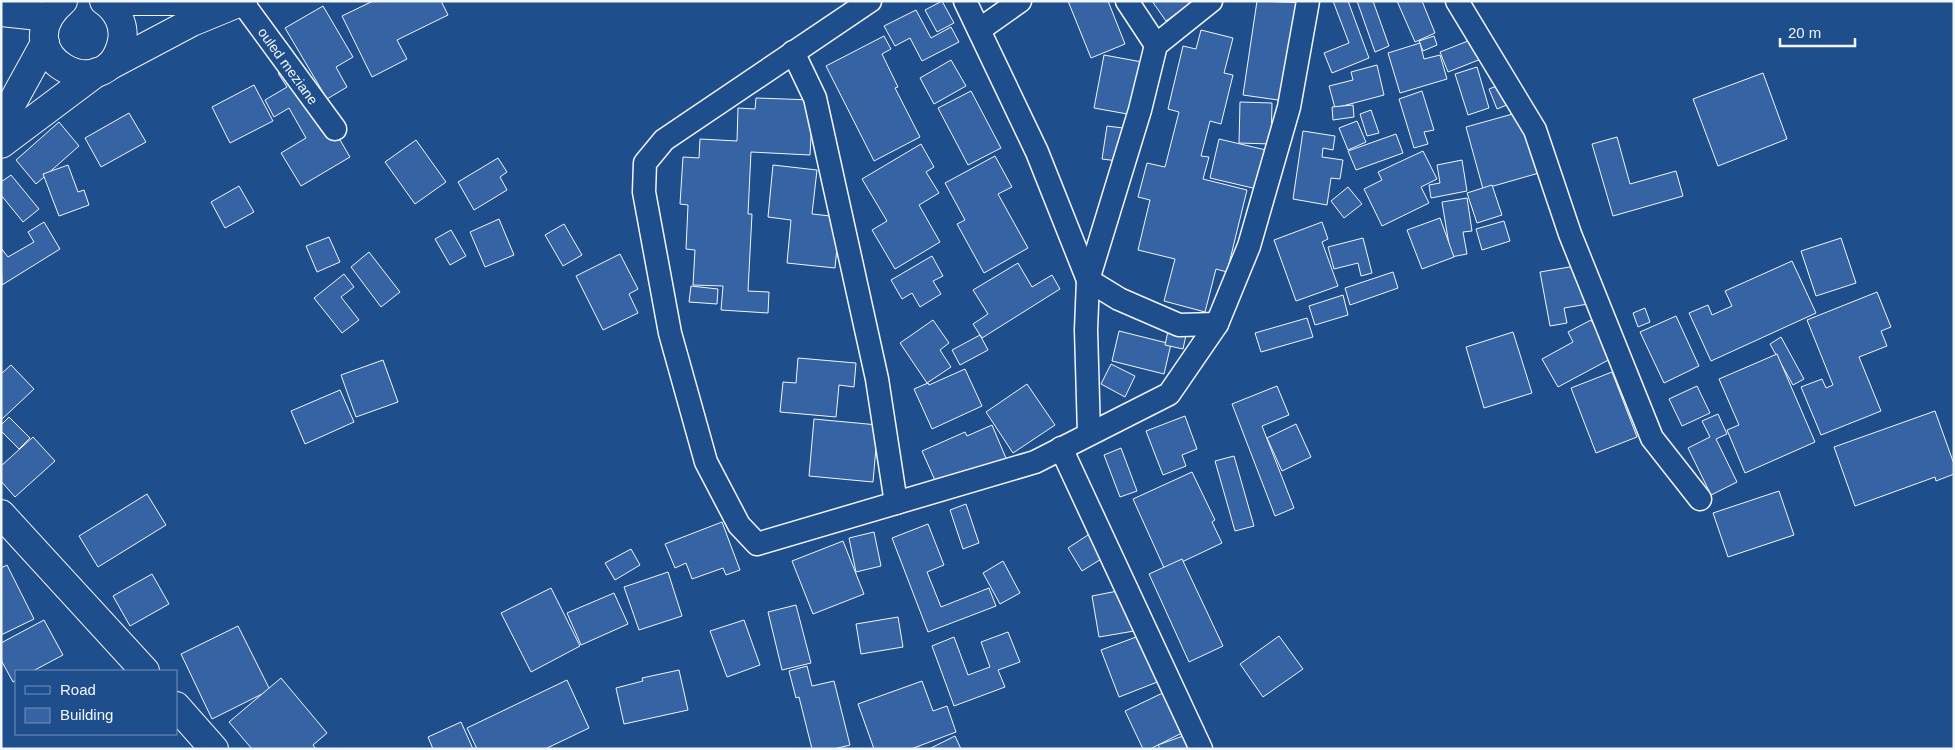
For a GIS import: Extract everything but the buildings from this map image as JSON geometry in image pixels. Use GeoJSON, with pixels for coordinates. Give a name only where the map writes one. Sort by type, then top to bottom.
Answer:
{"type":"FeatureCollection","features":[{"type":"Feature","properties":{"kind":"main road"},"geometry":{"type":"LineString","coordinates":[[1,144],[116,58],[121,48],[123,37],[118,16],[112,7],[104,1]]}},
{"type":"Feature","properties":{"kind":"main road"},"geometry":{"type":"LineString","coordinates":[[122,1],[169,3],[189,1]]}},
{"type":"Feature","properties":{"kind":"main road"},"geometry":{"type":"LineString","coordinates":[[56,9],[44,30],[45,43],[50,56],[59,66],[70,72],[84,75],[103,69],[184,26],[243,2]]}},
{"type":"Feature","properties":{"kind":"main road"},"geometry":{"type":"LineString","coordinates":[[1,12],[56,9]]}},
{"type":"Feature","properties":{"kind":"main road"},"geometry":{"type":"LineString","coordinates":[[1,123],[45,43]]}},
{"type":"Feature","properties":{"kind":"main road"},"geometry":{"type":"LineString","coordinates":[[1,514],[144,670]]}},
{"type":"Feature","properties":{"kind":"main road"},"geometry":{"type":"LineString","coordinates":[[178,708],[214,749]]}},
{"type":"Feature","properties":{"kind":"street"},"geometry":{"type":"LineString","coordinates":[[870,1],[664,140],[645,163],[644,192],[670,334],[706,462],[739,525],[756,544],[1035,462],[1169,394],[1217,324],[1249,246],[1289,107],[1308,1]]}},
{"type":"Feature","properties":{"kind":"street"},"geometry":{"type":"LineString","coordinates":[[965,1],[1037,152],[1088,280],[1119,299],[1179,325],[1217,324]]}},
{"type":"Feature","properties":{"kind":"street"},"geometry":{"type":"LineString","coordinates":[[980,30],[1020,1]]}},
{"type":"Feature","properties":{"kind":"street"},"geometry":{"type":"LineString","coordinates":[[1128,1],[1156,45]]}},
{"type":"Feature","properties":{"kind":"street"},"geometry":{"type":"LineString","coordinates":[[1089,434],[1086,330],[1088,280],[1140,110],[1156,45],[1211,1]]}},
{"type":"Feature","properties":{"kind":"street"},"geometry":{"type":"LineString","coordinates":[[1457,1],[1534,130],[1570,234],[1652,438],[1700,499]]}},
{"type":"Feature","properties":{"kind":"street","name":"ouled meziane"},"geometry":{"type":"LineString","coordinates":[[243,2],[335,130]]}},
{"type":"Feature","properties":{"kind":"street"},"geometry":{"type":"LineString","coordinates":[[793,52],[815,98],[877,378],[896,504]]}},
{"type":"Feature","properties":{"kind":"street"},"geometry":{"type":"LineString","coordinates":[[1061,448],[1201,749]]}}]}
